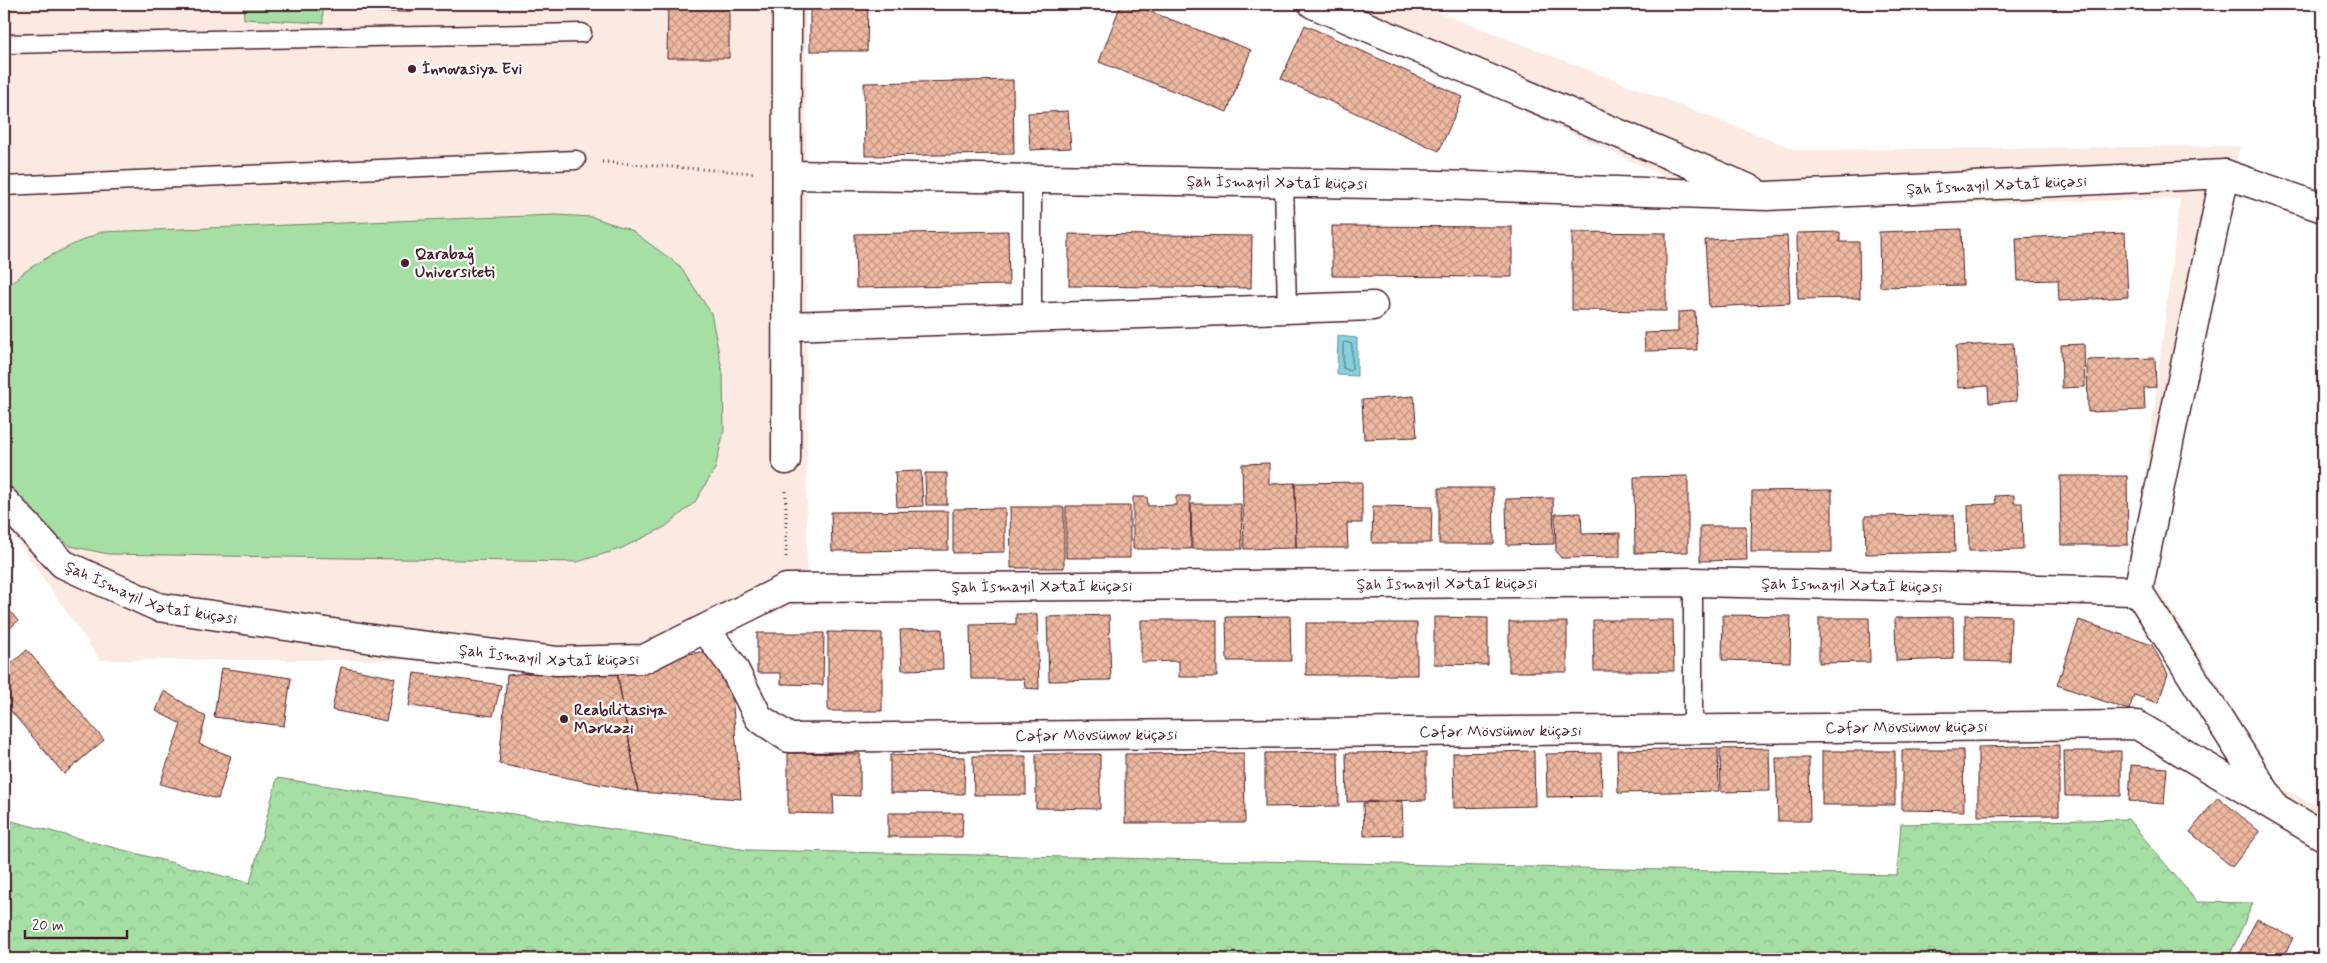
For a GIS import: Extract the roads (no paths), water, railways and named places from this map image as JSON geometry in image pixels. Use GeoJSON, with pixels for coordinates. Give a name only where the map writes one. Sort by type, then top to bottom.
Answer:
{"type":"FeatureCollection","features":[{"type":"Feature","properties":{"kind":"street"},"geometry":{"type":"LineString","coordinates":[[786,460],[788,4]]}},
{"type":"Feature","properties":{"kind":"street","name":"Şah İsmayil Xətaİ küçəsi"},"geometry":{"type":"LineString","coordinates":[[1313,4],[1767,196]]}},
{"type":"Feature","properties":{"kind":"street"},"geometry":{"type":"LineString","coordinates":[[2225,174],[2138,591],[2274,806]]}},
{"type":"Feature","properties":{"kind":"street","name":"Şah İsmayil Xətaİ küçəsi"},"geometry":{"type":"LineString","coordinates":[[787,175],[1439,185],[1767,196],[2225,174],[2323,208]]}},
{"type":"Feature","properties":{"kind":"street"},"geometry":{"type":"LineString","coordinates":[[787,326],[1373,306]]}},
{"type":"Feature","properties":{"kind":"street","name":"Şah İsmayil Xətaİ küçəsi"},"geometry":{"type":"LineString","coordinates":[[4,500],[63,564],[158,607],[393,642],[556,661],[644,659],[786,588],[1693,582],[2138,591]]}},
{"type":"Feature","properties":{"kind":"street","name":"Cəfər Mövsümov küçəsi"},"geometry":{"type":"LineString","coordinates":[[705,629],[732,665],[759,718],[789,738],[2137,725],[2323,836]]}},
{"type":"Feature","properties":{"kind":"lane"},"geometry":{"type":"LineString","coordinates":[[4,44],[582,33]]}},
{"type":"Feature","properties":{"kind":"lane"},"geometry":{"type":"LineString","coordinates":[[4,186],[576,160]]}},
{"type":"Feature","properties":{"kind":"lane"},"geometry":{"type":"LineString","coordinates":[[1032,178],[1032,317]]}},
{"type":"Feature","properties":{"kind":"lane"},"geometry":{"type":"LineString","coordinates":[[1284,182],[1287,309]]}},
{"type":"Feature","properties":{"kind":"lane"},"geometry":{"type":"LineString","coordinates":[[1693,582],[1693,729]]}},
{"type":"Feature","properties":{"kind":"water"},"geometry":{"type":"Polygon","coordinates":[[[1338,336],[1357,338],[1357,376],[1337,375],[1338,336]]]}},
{"type":"Feature","properties":{"kind":"place","name":"İnnovasiya Evi"},"geometry":{"type":"Point","coordinates":[412,69]}},
{"type":"Feature","properties":{"kind":"place","name":"Qarabağ Universiteti"},"geometry":{"type":"Point","coordinates":[405,263]}},
{"type":"Feature","properties":{"kind":"place","name":"Reabilitasiya Mərkəzi"},"geometry":{"type":"Point","coordinates":[564,719]}}]}
